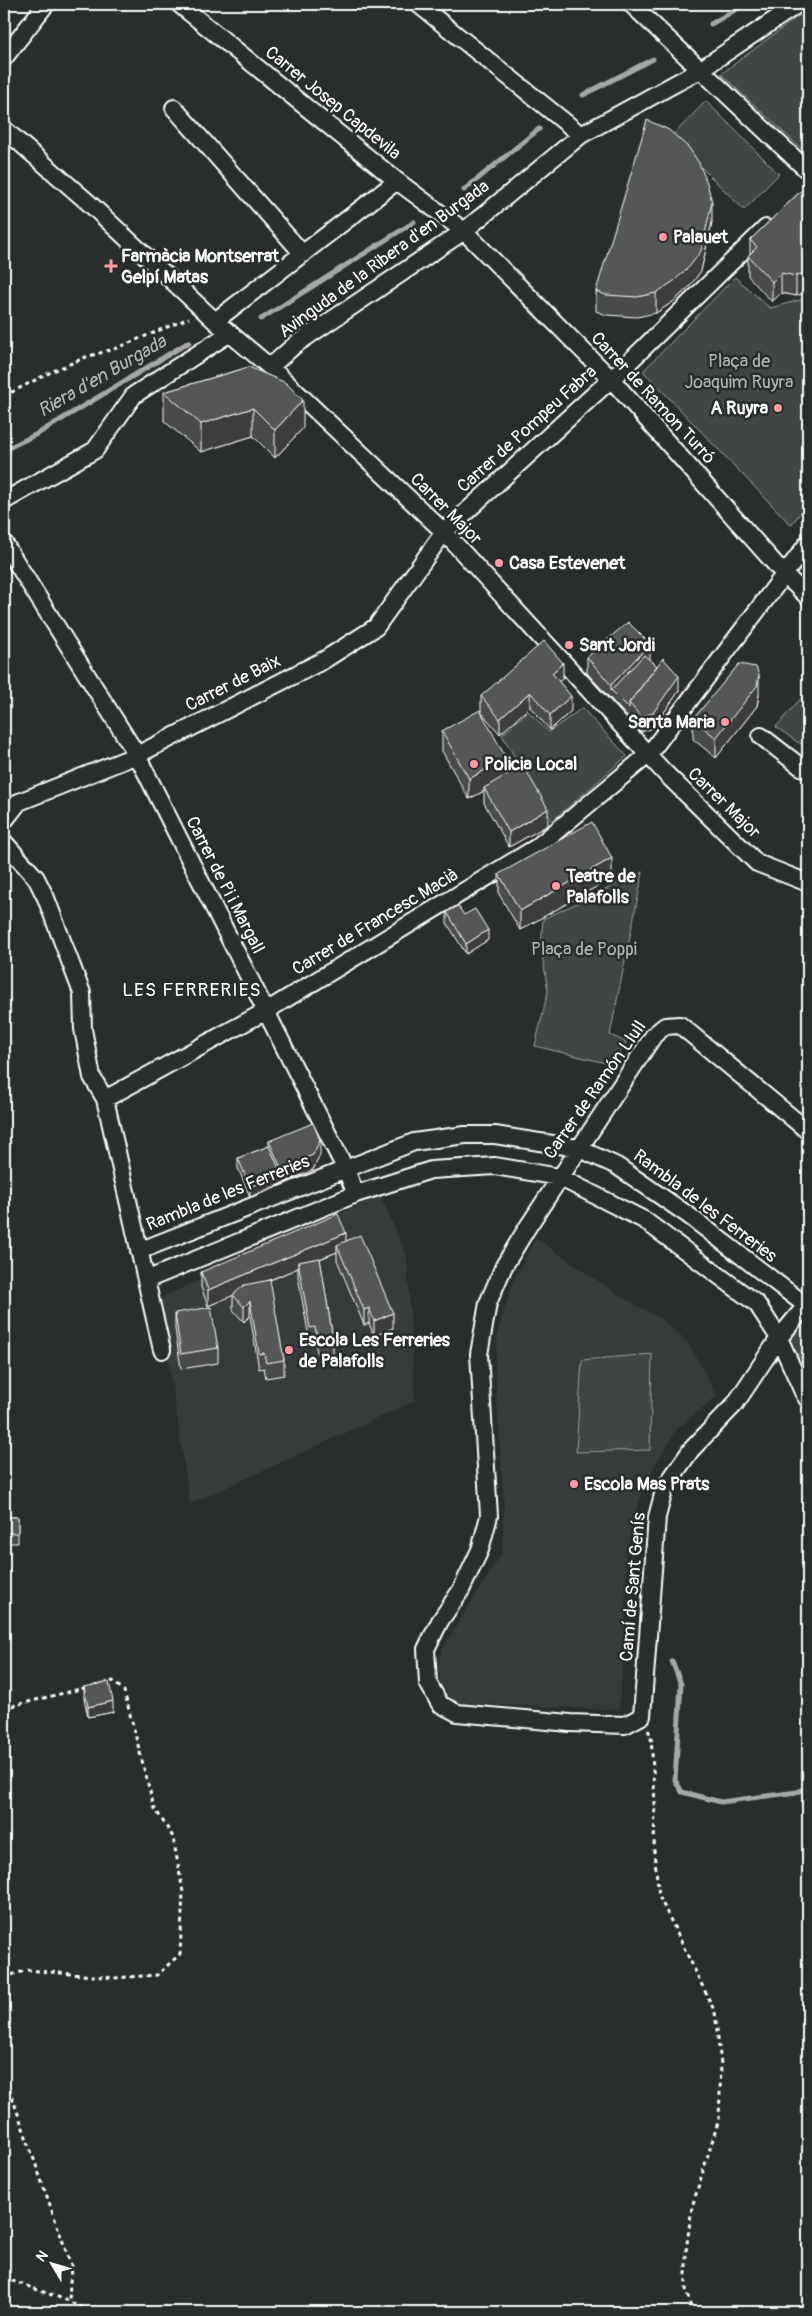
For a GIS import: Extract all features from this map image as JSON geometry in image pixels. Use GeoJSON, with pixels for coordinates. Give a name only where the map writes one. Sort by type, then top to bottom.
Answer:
{"type":"FeatureCollection","features":[{"type":"Feature","properties":{"kind":"street"},"geometry":{"type":"LineString","coordinates":[[4,58],[46,4]]}},
{"type":"Feature","properties":{"kind":"street","name":"Carrer Josep Capdevila"},"geometry":{"type":"LineString","coordinates":[[179,4],[397,181],[464,231]]}},
{"type":"Feature","properties":{"kind":"street"},"geometry":{"type":"LineString","coordinates":[[418,4],[581,135]]}},
{"type":"Feature","properties":{"kind":"street"},"geometry":{"type":"LineString","coordinates":[[631,4],[808,171]]}},
{"type":"Feature","properties":{"kind":"street","name":"Avinguda de la Ribera d'en Burgada"},"geometry":{"type":"LineString","coordinates":[[270,367],[296,344],[464,231],[581,135],[700,70],[798,4]]}},
{"type":"Feature","properties":{"kind":"street"},"geometry":{"type":"LineString","coordinates":[[174,108],[303,254]]}},
{"type":"Feature","properties":{"kind":"street","name":"Carrer Major"},"geometry":{"type":"LineString","coordinates":[[4,129],[90,204],[211,317],[270,367],[444,532],[664,772],[757,863],[808,883]]}},
{"type":"Feature","properties":{"kind":"street"},"geometry":{"type":"LineString","coordinates":[[211,317],[303,254],[397,181]]}},
{"type":"Feature","properties":{"kind":"street","name":"Carrer de Pompeu Fabra"},"geometry":{"type":"LineString","coordinates":[[444,532],[611,379],[778,216]]}},
{"type":"Feature","properties":{"kind":"street","name":"Carrer de Ramon Turró"},"geometry":{"type":"LineString","coordinates":[[464,231],[611,379],[785,575],[808,598]]}},
{"type":"Feature","properties":{"kind":"street"},"geometry":{"type":"LineString","coordinates":[[4,501],[95,450],[134,395],[230,333]]}},
{"type":"Feature","properties":{"kind":"street","name":"Carrer de Baix"},"geometry":{"type":"LineString","coordinates":[[4,821],[19,802],[137,754],[324,660],[376,627],[444,532]]}},
{"type":"Feature","properties":{"kind":"street","name":"Carrer de Pi i Margall"},"geometry":{"type":"LineString","coordinates":[[4,543],[137,754],[345,1168],[356,1194]]}},
{"type":"Feature","properties":{"kind":"street","name":"Carrer de Francesc Macià"},"geometry":{"type":"LineString","coordinates":[[106,1099],[266,1011],[537,848],[648,754],[808,543]]}},
{"type":"Feature","properties":{"kind":"street"},"geometry":{"type":"LineString","coordinates":[[761,736],[801,767],[808,770]]}},
{"type":"Feature","properties":{"kind":"street"},"geometry":{"type":"LineString","coordinates":[[4,842],[36,878],[46,898],[82,993],[83,1029],[92,1077],[106,1099],[138,1251]]}},
{"type":"Feature","properties":{"kind":"street","name":"Carrer de Ramón Llull"},"geometry":{"type":"LineString","coordinates":[[642,1716],[625,1724],[570,1723],[457,1713],[440,1704],[428,1683],[426,1649],[440,1620],[461,1590],[480,1550],[489,1516],[479,1354],[488,1303],[504,1266],[559,1176],[654,1035],[665,1026],[680,1025],[808,1131]]}},
{"type":"Feature","properties":{"kind":"street","name":"Rambla de les Ferreries"},"geometry":{"type":"LineString","coordinates":[[162,1350],[138,1251],[414,1142],[466,1135],[495,1135],[578,1148],[617,1166],[680,1210],[807,1305]]}},
{"type":"Feature","properties":{"kind":"street"},"geometry":{"type":"LineString","coordinates":[[146,1280],[356,1194],[431,1170],[495,1166],[559,1176],[644,1220],[757,1304],[779,1338],[802,1392],[808,1400]]}},
{"type":"Feature","properties":{"kind":"street","name":"Camí de Sant Genís"},"geometry":{"type":"LineString","coordinates":[[642,1716],[657,1518],[665,1487],[691,1450],[735,1404],[779,1338],[807,1305]]}},
{"type":"Feature","properties":{"kind":"path"},"geometry":{"type":"LineString","coordinates":[[4,396],[86,357],[117,348],[170,325],[211,317]]}},
{"type":"Feature","properties":{"kind":"path"},"geometry":{"type":"LineString","coordinates":[[4,1977],[28,1970],[114,1978],[157,1975],[180,1954],[183,1892],[173,1837],[154,1807],[124,1691],[113,1681],[104,1683]]}},
{"type":"Feature","properties":{"kind":"path"},"geometry":{"type":"LineString","coordinates":[[4,1708],[95,1685]]}},
{"type":"Feature","properties":{"kind":"path"},"geometry":{"type":"LineString","coordinates":[[642,1716],[651,1736],[655,1803],[654,1852],[659,1896],[715,2012],[721,2064],[719,2119],[692,2207],[686,2251],[686,2289],[692,2312]]}},
{"type":"Feature","properties":{"kind":"path"},"geometry":{"type":"LineString","coordinates":[[4,2074],[71,2265],[69,2301]]}},
{"type":"Feature","properties":{"kind":"path"},"geometry":{"type":"LineString","coordinates":[[4,2278],[69,2301],[90,2312]]}},
{"type":"Feature","properties":{"kind":"shaded area","name":"Escola Les Ferreries de Palafolls"},"geometry":{"type":"Polygon","coordinates":[[[380,1195],[407,1256],[415,1401],[190,1504],[159,1299],[380,1195]]]}},
{"type":"Feature","properties":{"kind":"shaded area","name":"Escola Mas Prats"},"geometry":{"type":"Polygon","coordinates":[[[536,1238],[617,1294],[663,1320],[687,1341],[717,1396],[678,1428],[657,1462],[639,1501],[626,1553],[625,1635],[619,1710],[454,1703],[441,1685],[437,1668],[443,1647],[502,1553],[504,1508],[495,1370],[498,1329],[513,1281],[536,1238]]]}},
{"type":"Feature","properties":{"kind":"green space"},"geometry":{"type":"Polygon","coordinates":[[[808,9],[808,155],[721,74],[808,9]]]}},
{"type":"Feature","properties":{"kind":"green space"},"geometry":{"type":"Polygon","coordinates":[[[706,101],[779,174],[744,210],[671,137],[706,101]]]}},
{"type":"Feature","properties":{"kind":"green space","name":"Plaça de Joaquim Ruyra"},"geometry":{"type":"Polygon","coordinates":[[[735,277],[770,308],[808,298],[808,503],[791,525],[643,371],[735,277]]]}},
{"type":"Feature","properties":{"kind":"green space"},"geometry":{"type":"Polygon","coordinates":[[[808,690],[808,747],[797,742],[776,727],[808,690]]]}},
{"type":"Feature","properties":{"kind":"green space"},"geometry":{"type":"Polygon","coordinates":[[[582,708],[627,756],[552,821],[502,735],[528,711],[549,732],[582,708]]]}},
{"type":"Feature","properties":{"kind":"green space","name":"Plaça de Poppi"},"geometry":{"type":"Polygon","coordinates":[[[643,872],[610,1035],[626,1042],[614,1065],[535,1046],[548,991],[541,947],[543,919],[643,872]]]}},
{"type":"Feature","properties":{"kind":"green space"},"geometry":{"type":"Polygon","coordinates":[[[806,1317],[808,1319],[808,1369],[788,1339],[806,1317]]]}},
{"type":"Feature","properties":{"kind":"green space"},"geometry":{"type":"Polygon","coordinates":[[[652,1354],[650,1450],[576,1452],[582,1360],[652,1354]]]}},
{"type":"Feature","properties":{"kind":"building","name":"Palauet"},"geometry":{"type":"Polygon","coordinates":[[[647,120],[669,130],[689,148],[699,163],[712,202],[701,251],[690,266],[674,281],[656,293],[637,297],[606,295],[596,291],[647,120]]]}},
{"type":"Feature","properties":{"kind":"building"},"geometry":{"type":"Polygon","coordinates":[[[805,187],[808,190],[808,272],[796,276],[781,273],[772,282],[748,256],[757,247],[750,240],[805,187]]]}},
{"type":"Feature","properties":{"kind":"building"},"geometry":{"type":"Polygon","coordinates":[[[249,367],[286,383],[303,400],[275,430],[253,408],[201,424],[164,392],[249,367]]]}},
{"type":"Feature","properties":{"kind":"building"},"geometry":{"type":"Polygon","coordinates":[[[628,622],[650,644],[611,685],[587,657],[628,622]]]}},
{"type":"Feature","properties":{"kind":"building"},"geometry":{"type":"Polygon","coordinates":[[[544,641],[563,663],[552,673],[571,696],[550,715],[530,692],[500,719],[481,696],[544,641]]]}},
{"type":"Feature","properties":{"kind":"building"},"geometry":{"type":"Polygon","coordinates":[[[644,655],[657,666],[629,703],[629,708],[611,690],[644,655]]]}},
{"type":"Feature","properties":{"kind":"building"},"geometry":{"type":"Polygon","coordinates":[[[663,658],[679,676],[653,713],[641,717],[629,703],[663,658]]]}},
{"type":"Feature","properties":{"kind":"building"},"geometry":{"type":"Polygon","coordinates":[[[739,664],[756,667],[759,675],[757,686],[716,738],[693,719],[739,664]]]}},
{"type":"Feature","properties":{"kind":"building"},"geometry":{"type":"Polygon","coordinates":[[[480,710],[506,758],[469,779],[442,731],[480,710]]]}},
{"type":"Feature","properties":{"kind":"building"},"geometry":{"type":"Polygon","coordinates":[[[523,765],[548,809],[509,832],[484,788],[523,765]]]}},
{"type":"Feature","properties":{"kind":"building"},"geometry":{"type":"Polygon","coordinates":[[[592,822],[612,858],[520,911],[499,874],[592,822]]]}},
{"type":"Feature","properties":{"kind":"building"},"geometry":{"type":"Polygon","coordinates":[[[458,906],[464,915],[475,909],[488,930],[466,944],[447,912],[458,906]]]}},
{"type":"Feature","properties":{"kind":"building"},"geometry":{"type":"Polygon","coordinates":[[[313,1123],[320,1140],[313,1155],[281,1168],[269,1141],[313,1123]]]}},
{"type":"Feature","properties":{"kind":"building"},"geometry":{"type":"Polygon","coordinates":[[[269,1146],[281,1173],[250,1187],[238,1158],[269,1146]]]}},
{"type":"Feature","properties":{"kind":"building"},"geometry":{"type":"Polygon","coordinates":[[[338,1214],[346,1233],[208,1290],[201,1272],[338,1214]]]}},
{"type":"Feature","properties":{"kind":"building"},"geometry":{"type":"Polygon","coordinates":[[[360,1235],[393,1313],[374,1321],[369,1308],[364,1310],[337,1245],[360,1235]]]}},
{"type":"Feature","properties":{"kind":"building"},"geometry":{"type":"Polygon","coordinates":[[[320,1258],[333,1339],[318,1342],[315,1327],[310,1328],[298,1262],[320,1258]]]}},
{"type":"Feature","properties":{"kind":"building"},"geometry":{"type":"Polygon","coordinates":[[[270,1280],[284,1360],[266,1363],[264,1353],[259,1354],[250,1301],[244,1307],[233,1295],[244,1285],[270,1280]]]}},
{"type":"Feature","properties":{"kind":"building"},"geometry":{"type":"Polygon","coordinates":[[[211,1307],[218,1348],[181,1354],[175,1313],[211,1307]]]}},
{"type":"Feature","properties":{"kind":"building"},"geometry":{"type":"Polygon","coordinates":[[[4,1517],[18,1517],[18,1533],[4,1533],[4,1517]]]}},
{"type":"Feature","properties":{"kind":"building"},"geometry":{"type":"Polygon","coordinates":[[[109,1682],[113,1701],[88,1707],[84,1687],[109,1682]]]}},
{"type":"Feature","properties":{"kind":"waterway","name":"Riera d'en Burgada"},"geometry":{"type":"LineString","coordinates":[[711,24],[745,4]]}},
{"type":"Feature","properties":{"kind":"waterway","name":"Riera d'en Burgada"},"geometry":{"type":"LineString","coordinates":[[583,95],[653,59]]}},
{"type":"Feature","properties":{"kind":"waterway","name":"Riera d'en Burgada"},"geometry":{"type":"LineString","coordinates":[[464,190],[539,129]]}},
{"type":"Feature","properties":{"kind":"waterway","name":"Riera d'en Burgada"},"geometry":{"type":"LineString","coordinates":[[261,319],[414,222]]}},
{"type":"Feature","properties":{"kind":"waterway","name":"Riera d'en Burgada"},"geometry":{"type":"LineString","coordinates":[[4,450],[39,433],[189,342]]}},
{"type":"Feature","properties":{"kind":"waterway"},"geometry":{"type":"LineString","coordinates":[[672,1661],[681,1684],[675,1780],[682,1792],[721,1802],[797,1792],[808,1787]]}},
{"type":"Feature","properties":{"kind":"place","name":"Palauet"},"geometry":{"type":"Point","coordinates":[663,237]}},
{"type":"Feature","properties":{"kind":"place","name":"Farmàcia Montserrat Gelpí Matas"},"geometry":{"type":"Point","coordinates":[111,266]}},
{"type":"Feature","properties":{"kind":"place","name":"A Ruyra"},"geometry":{"type":"Point","coordinates":[778,408]}},
{"type":"Feature","properties":{"kind":"place","name":"Casa Estevenet"},"geometry":{"type":"Point","coordinates":[499,563]}},
{"type":"Feature","properties":{"kind":"place","name":"Sant Jordi"},"geometry":{"type":"Point","coordinates":[569,645]}},
{"type":"Feature","properties":{"kind":"place","name":"Santa Maria"},"geometry":{"type":"Point","coordinates":[725,722]}},
{"type":"Feature","properties":{"kind":"place","name":"Policia Local"},"geometry":{"type":"Point","coordinates":[474,764]}},
{"type":"Feature","properties":{"kind":"place","name":"Teatre de Palafolls"},"geometry":{"type":"Point","coordinates":[556,886]}},
{"type":"Feature","properties":{"kind":"place","name":"Escola Les Ferreries de Palafolls"},"geometry":{"type":"Point","coordinates":[289,1350]}},
{"type":"Feature","properties":{"kind":"place","name":"Escola Mas Prats"},"geometry":{"type":"Point","coordinates":[574,1484]}},
{"type":"Feature","properties":{"kind":"district","name":"LES FERRERIES"},"geometry":{"type":"Point","coordinates":[192,990]}}]}
